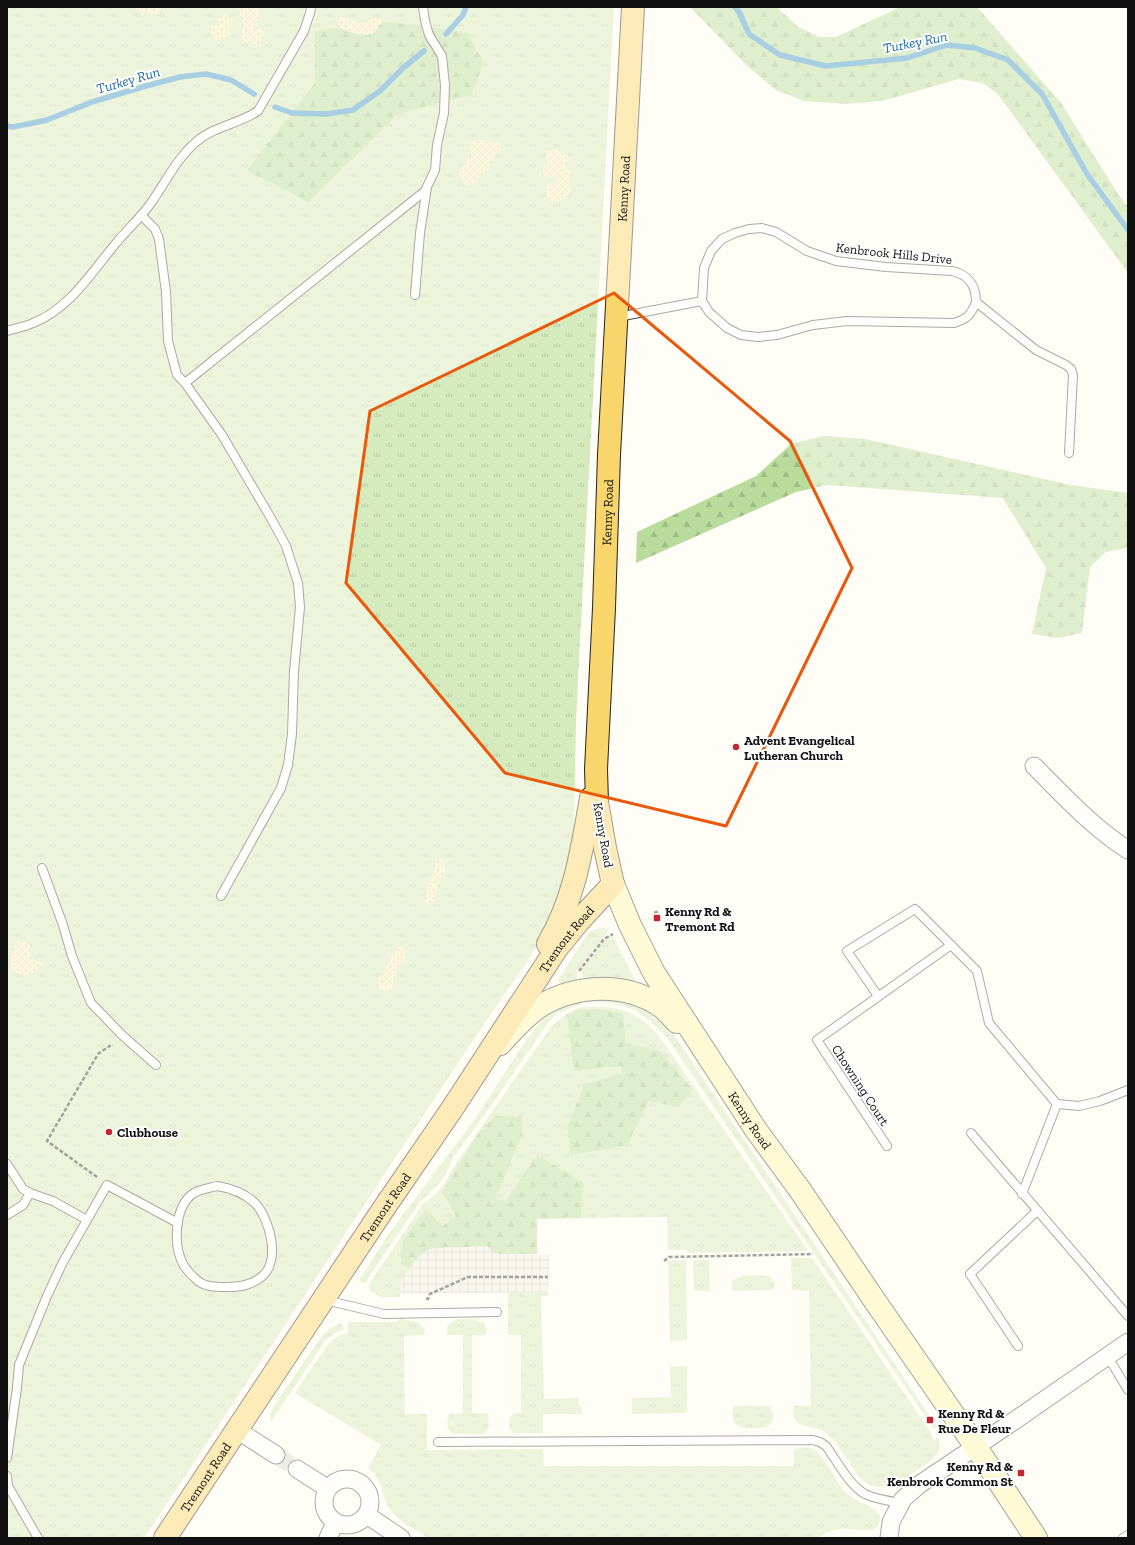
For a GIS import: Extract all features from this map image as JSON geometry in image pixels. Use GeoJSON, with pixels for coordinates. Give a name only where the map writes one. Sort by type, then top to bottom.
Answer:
{"type":"FeatureCollection","features":[{"type":"Feature","properties":{"kind":"main road","name":"Kenny Road"},"geometry":{"type":"LineString","coordinates":[[633,7],[618,318],[609,455],[604,608],[596,769],[597,802],[613,884],[630,925],[654,973],[702,1048],[756,1130],[800,1190],[976,1447],[1036,1538]]}},
{"type":"Feature","properties":{"kind":"main road"},"geometry":{"type":"LineString","coordinates":[[474,1074],[478,1059],[535,968],[567,907],[582,850],[596,769]]}},
{"type":"Feature","properties":{"kind":"main road","name":"Tremont Road"},"geometry":{"type":"LineString","coordinates":[[164,1538],[452,1108],[557,948],[578,922],[613,884]]}},
{"type":"Feature","properties":{"kind":"main road"},"geometry":{"type":"LineString","coordinates":[[474,1074],[513,1030],[539,1007],[557,997],[582,991],[618,989],[639,995],[662,1008],[702,1048]]}},
{"type":"Feature","properties":{"kind":"street"},"geometry":{"type":"LineString","coordinates":[[1034,766],[1087,820],[1111,840],[1128,850]]}},
{"type":"Feature","properties":{"kind":"street"},"geometry":{"type":"LineString","coordinates":[[889,1538],[891,1522],[901,1503],[920,1484],[1128,1342]]}},
{"type":"Feature","properties":{"kind":"street"},"geometry":{"type":"LineString","coordinates":[[237,1430],[276,1455]]}},
{"type":"Feature","properties":{"kind":"street"},"geometry":{"type":"LineString","coordinates":[[297,1469],[327,1488]]}},
{"type":"Feature","properties":{"kind":"street"},"geometry":{"type":"LineString","coordinates":[[348,1478],[360,1482],[368,1491],[370,1503],[367,1515],[358,1523],[331,1531],[322,1501],[327,1488],[336,1480],[348,1478]]}},
{"type":"Feature","properties":{"kind":"street"},"geometry":{"type":"LineString","coordinates":[[367,1515],[401,1538]]}},
{"type":"Feature","properties":{"kind":"lane"},"geometry":{"type":"LineString","coordinates":[[7,331],[34,323],[59,307],[74,295],[151,203],[183,156],[196,142],[206,134],[247,119],[258,111],[304,31],[311,7]]}},
{"type":"Feature","properties":{"kind":"lane"},"geometry":{"type":"LineString","coordinates":[[185,383],[411,204],[425,191],[435,170],[437,146],[444,113],[445,85],[442,56],[436,44],[429,35],[424,21],[422,7]]}},
{"type":"Feature","properties":{"kind":"lane"},"geometry":{"type":"LineString","coordinates":[[415,295],[420,233],[427,186]]}},
{"type":"Feature","properties":{"kind":"lane"},"geometry":{"type":"LineString","coordinates":[[141,215],[155,229],[159,239],[166,292],[168,341],[177,375],[185,383],[222,435],[286,546],[298,583],[300,606],[294,671],[292,734],[286,773],[281,788],[221,896]]}},
{"type":"Feature","properties":{"kind":"lane","name":"Kenbrook Hills Drive"},"geometry":{"type":"LineString","coordinates":[[702,301],[704,268],[711,251],[722,239],[735,232],[762,228],[776,232],[807,251],[836,261],[886,267],[952,271],[959,273],[971,281],[976,295],[976,302]]}},
{"type":"Feature","properties":{"kind":"lane"},"geometry":{"type":"LineString","coordinates":[[618,318],[702,301],[709,312],[727,328],[741,335],[758,337],[777,335],[813,325],[847,321],[954,323],[964,320],[972,312],[976,302],[1036,350],[1066,365],[1070,369],[1073,375],[1069,453]]}},
{"type":"Feature","properties":{"kind":"lane"},"geometry":{"type":"LineString","coordinates":[[42,868],[63,925],[72,956],[91,1003],[122,1035],[156,1065]]}},
{"type":"Feature","properties":{"kind":"lane"},"geometry":{"type":"LineString","coordinates":[[878,996],[847,951],[915,909],[977,971],[990,1023],[1057,1104],[1078,1106],[1100,1101],[1128,1090]]}},
{"type":"Feature","properties":{"kind":"lane","name":"Chowning Court"},"geometry":{"type":"LineString","coordinates":[[887,1146],[817,1040],[951,945]]}},
{"type":"Feature","properties":{"kind":"lane"},"geometry":{"type":"LineString","coordinates":[[1022,1194],[1057,1104]]}},
{"type":"Feature","properties":{"kind":"lane"},"geometry":{"type":"LineString","coordinates":[[970,1134],[1128,1316]]}},
{"type":"Feature","properties":{"kind":"lane"},"geometry":{"type":"LineString","coordinates":[[7,1164],[23,1189],[30,1194],[53,1201],[87,1220]]}},
{"type":"Feature","properties":{"kind":"lane"},"geometry":{"type":"LineString","coordinates":[[7,1458],[19,1365],[47,1296],[63,1262],[107,1185],[178,1223]]}},
{"type":"Feature","properties":{"kind":"lane"},"geometry":{"type":"LineString","coordinates":[[217,1186],[241,1193],[258,1207],[262,1212],[268,1226],[272,1244],[271,1258],[268,1269],[263,1276],[254,1283],[244,1286],[216,1286],[204,1284],[197,1280],[184,1264],[179,1254],[178,1223],[179,1215],[184,1204],[193,1194],[204,1189],[217,1186]]}},
{"type":"Feature","properties":{"kind":"lane"},"geometry":{"type":"LineString","coordinates":[[7,1214],[23,1205],[30,1194]]}},
{"type":"Feature","properties":{"kind":"lane"},"geometry":{"type":"LineString","coordinates":[[1018,1346],[970,1274],[1036,1211]]}},
{"type":"Feature","properties":{"kind":"lane"},"geometry":{"type":"LineString","coordinates":[[323,1300],[384,1314],[497,1312]]}},
{"type":"Feature","properties":{"kind":"lane"},"geometry":{"type":"LineString","coordinates":[[1108,1357],[1128,1390]]}},
{"type":"Feature","properties":{"kind":"lane"},"geometry":{"type":"LineString","coordinates":[[438,1442],[813,1440],[826,1446],[858,1490],[873,1497],[901,1503]]}},
{"type":"Feature","properties":{"kind":"lane"},"geometry":{"type":"LineString","coordinates":[[7,1476],[8,1486],[38,1538]]}},
{"type":"Feature","properties":{"kind":"lane"},"geometry":{"type":"LineString","coordinates":[[1123,1538],[1128,1535]]}},
{"type":"Feature","properties":{"kind":"path"},"geometry":{"type":"LineString","coordinates":[[654,913],[659,911]]}},
{"type":"Feature","properties":{"kind":"path"},"geometry":{"type":"LineString","coordinates":[[580,975],[579,971],[604,939],[613,934]]}},
{"type":"Feature","properties":{"kind":"path"},"geometry":{"type":"LineString","coordinates":[[107,1185],[47,1141],[98,1054],[111,1045],[140,1051]]}},
{"type":"Feature","properties":{"kind":"path"},"geometry":{"type":"LineString","coordinates":[[664,1261],[669,1257],[812,1254]]}},
{"type":"Feature","properties":{"kind":"path"},"geometry":{"type":"LineString","coordinates":[[421,1299],[428,1299],[430,1294],[468,1277],[548,1277]]}},
{"type":"Feature","properties":{"kind":"highlighted area"},"geometry":{"type":"Polygon","coordinates":[[[614,293],[790,441],[852,568],[726,826],[505,773],[346,583],[370,411],[614,293]]]}},
{"type":"Feature","properties":{"kind":"green space"},"geometry":{"type":"Polygon","coordinates":[[[7,7],[614,7],[580,640],[576,722],[574,838],[571,861],[547,930],[529,959],[484,1024],[144,1538],[7,1538],[7,7]]]}},
{"type":"Feature","properties":{"kind":"green space"},"geometry":{"type":"Polygon","coordinates":[[[690,7],[777,7],[797,26],[819,37],[836,37],[900,7],[977,7],[1061,103],[1118,194],[1128,207],[1128,273],[997,93],[982,83],[959,79],[882,101],[846,104],[804,101],[776,90],[747,66],[690,7]]]}},
{"type":"Feature","properties":{"kind":"green space"},"geometry":{"type":"Polygon","coordinates":[[[388,22],[467,32],[484,63],[471,95],[398,114],[308,202],[247,170],[315,83],[315,31],[388,22]]]}},
{"type":"Feature","properties":{"kind":"green space"},"geometry":{"type":"Polygon","coordinates":[[[823,436],[865,439],[1071,485],[1128,493],[1128,548],[1106,552],[1090,567],[1082,633],[1059,638],[1032,634],[1046,568],[1003,498],[828,485],[796,492],[636,563],[637,532],[756,476],[791,444],[823,436]]]}},
{"type":"Feature","properties":{"kind":"green space"},"geometry":{"type":"Polygon","coordinates":[[[600,928],[605,928],[609,931],[577,970],[577,980],[562,985],[560,984],[558,980],[589,932],[600,928]]]}},
{"type":"Feature","properties":{"kind":"green space"},"geometry":{"type":"Polygon","coordinates":[[[613,936],[635,980],[632,982],[583,979],[581,971],[604,941],[613,936]]]}},
{"type":"Feature","properties":{"kind":"green space"},"geometry":{"type":"Polygon","coordinates":[[[586,997],[610,997],[641,1007],[663,1023],[672,1032],[937,1427],[934,1429],[667,1038],[650,1021],[632,1009],[611,1003],[586,1002],[586,997]]]}},
{"type":"Feature","properties":{"kind":"green space"},"geometry":{"type":"Polygon","coordinates":[[[580,998],[581,1004],[558,1013],[548,1023],[453,1158],[440,1183],[420,1202],[365,1283],[359,1281],[387,1236],[477,1116],[520,1049],[535,1029],[546,1015],[580,998]]]}},
{"type":"Feature","properties":{"kind":"green space"},"geometry":{"type":"Polygon","coordinates":[[[582,1007],[605,1007],[622,1010],[638,1018],[656,1032],[808,1251],[687,1253],[687,1250],[668,1250],[667,1217],[537,1219],[537,1254],[496,1253],[400,1285],[400,1297],[381,1297],[370,1291],[369,1284],[423,1204],[435,1195],[444,1184],[457,1162],[551,1027],[565,1015],[582,1007]]]}},
{"type":"Feature","properties":{"kind":"green space"},"geometry":{"type":"Polygon","coordinates":[[[596,1009],[623,1013],[626,1043],[661,1052],[693,1090],[677,1107],[649,1101],[627,1145],[571,1155],[567,1126],[585,1084],[622,1074],[621,1066],[574,1071],[567,1015],[578,1010],[596,1009]]]}},
{"type":"Feature","properties":{"kind":"green space"},"geometry":{"type":"Polygon","coordinates":[[[495,1116],[522,1117],[522,1135],[495,1199],[506,1201],[537,1155],[583,1182],[581,1218],[537,1219],[537,1254],[500,1254],[492,1252],[419,1256],[409,1269],[401,1263],[403,1240],[426,1210],[443,1226],[456,1216],[442,1192],[478,1134],[495,1116]]]}},
{"type":"Feature","properties":{"kind":"green space"},"geometry":{"type":"Polygon","coordinates":[[[791,1258],[812,1258],[930,1431],[933,1440],[939,1438],[939,1451],[935,1457],[895,1483],[879,1487],[864,1481],[829,1435],[821,1430],[803,1426],[795,1420],[793,1414],[794,1406],[811,1406],[809,1291],[792,1290],[791,1258]]]}},
{"type":"Feature","properties":{"kind":"green space"},"geometry":{"type":"Polygon","coordinates":[[[686,1260],[687,1340],[670,1341],[668,1261],[686,1260]]]}},
{"type":"Feature","properties":{"kind":"green space"},"geometry":{"type":"Polygon","coordinates":[[[693,1260],[709,1260],[710,1291],[694,1291],[693,1260]]]}},
{"type":"Feature","properties":{"kind":"green space"},"geometry":{"type":"Polygon","coordinates":[[[744,1275],[769,1276],[774,1281],[775,1287],[772,1290],[733,1291],[731,1289],[733,1280],[744,1275]]]}},
{"type":"Feature","properties":{"kind":"green space"},"geometry":{"type":"Polygon","coordinates":[[[508,1292],[548,1292],[548,1295],[541,1296],[544,1399],[578,1398],[579,1407],[582,1407],[582,1414],[543,1414],[543,1433],[515,1433],[509,1426],[510,1417],[515,1413],[521,1413],[521,1335],[509,1335],[508,1332],[508,1292]]]}},
{"type":"Feature","properties":{"kind":"green space"},"geometry":{"type":"Polygon","coordinates":[[[401,1319],[418,1322],[425,1329],[424,1335],[404,1336],[405,1414],[427,1414],[427,1450],[543,1449],[544,1466],[794,1466],[794,1449],[811,1448],[819,1453],[823,1458],[847,1494],[876,1511],[880,1516],[879,1524],[874,1529],[870,1530],[838,1529],[826,1533],[818,1538],[428,1538],[407,1525],[393,1513],[386,1502],[377,1477],[368,1468],[381,1445],[295,1393],[328,1344],[337,1337],[348,1333],[348,1322],[395,1322],[401,1319]]]}},
{"type":"Feature","properties":{"kind":"green space"},"geometry":{"type":"Polygon","coordinates":[[[460,1319],[480,1321],[485,1326],[486,1330],[485,1335],[472,1335],[472,1413],[488,1413],[489,1428],[483,1434],[454,1434],[449,1431],[447,1423],[449,1414],[463,1413],[463,1335],[448,1335],[447,1332],[451,1322],[460,1319]]]}},
{"type":"Feature","properties":{"kind":"green space"},"geometry":{"type":"Polygon","coordinates":[[[341,1323],[344,1329],[325,1341],[271,1422],[270,1414],[273,1407],[321,1337],[329,1329],[341,1323]]]}},
{"type":"Feature","properties":{"kind":"green space"},"geometry":{"type":"Polygon","coordinates":[[[687,1366],[687,1413],[632,1414],[632,1398],[671,1397],[670,1367],[687,1366]]]}},
{"type":"Feature","properties":{"kind":"green space"},"geometry":{"type":"Polygon","coordinates":[[[769,1406],[773,1414],[772,1422],[768,1426],[762,1428],[747,1428],[739,1426],[734,1421],[732,1413],[733,1407],[769,1406]]]}},
{"type":"Feature","properties":{"kind":"sand"},"geometry":{"type":"Polygon","coordinates":[[[129,7],[163,7],[160,12],[148,13],[129,7]]]}},
{"type":"Feature","properties":{"kind":"sand"},"geometry":{"type":"Polygon","coordinates":[[[241,7],[257,8],[260,16],[254,29],[257,30],[261,27],[264,33],[261,41],[258,43],[248,44],[241,39],[243,23],[239,9],[241,7]]]}},
{"type":"Feature","properties":{"kind":"sand"},"geometry":{"type":"Polygon","coordinates":[[[225,14],[233,21],[230,35],[223,39],[217,40],[212,35],[211,27],[213,25],[219,26],[217,20],[225,14]]]}},
{"type":"Feature","properties":{"kind":"sand"},"geometry":{"type":"Polygon","coordinates":[[[340,17],[345,17],[362,24],[374,18],[380,18],[382,22],[375,32],[368,35],[362,35],[350,32],[340,27],[338,25],[340,17]]]}},
{"type":"Feature","properties":{"kind":"sand"},"geometry":{"type":"Polygon","coordinates":[[[485,140],[498,143],[501,146],[500,153],[493,157],[489,169],[485,173],[481,173],[476,182],[472,185],[466,185],[459,175],[461,168],[467,163],[468,158],[472,156],[473,151],[470,149],[470,145],[473,141],[485,140]]]}},
{"type":"Feature","properties":{"kind":"sand"},"geometry":{"type":"Polygon","coordinates":[[[556,149],[567,155],[569,158],[568,162],[565,162],[565,165],[570,171],[571,191],[563,200],[552,203],[547,194],[546,185],[555,183],[557,181],[557,177],[553,176],[547,179],[543,170],[546,151],[556,149]]]}},
{"type":"Feature","properties":{"kind":"sand"},"geometry":{"type":"Polygon","coordinates":[[[441,859],[444,860],[446,869],[441,876],[435,899],[432,903],[427,904],[424,902],[425,896],[436,862],[441,859]]]}},
{"type":"Feature","properties":{"kind":"sand"},"geometry":{"type":"Polygon","coordinates":[[[18,941],[27,942],[30,947],[30,956],[36,961],[43,961],[38,969],[28,975],[20,974],[11,967],[13,953],[18,941]]]}},
{"type":"Feature","properties":{"kind":"sand"},"geometry":{"type":"Polygon","coordinates":[[[399,946],[403,947],[405,951],[404,958],[394,976],[391,989],[382,991],[379,987],[378,979],[399,946]]]}},
{"type":"Feature","properties":{"kind":"shaded area"},"geometry":{"type":"Polygon","coordinates":[[[487,1246],[492,1252],[500,1254],[549,1255],[548,1292],[400,1294],[400,1285],[404,1276],[419,1256],[426,1251],[433,1248],[487,1246]]]}},
{"type":"Feature","properties":{"kind":"waterway","name":"Turkey Run"},"geometry":{"type":"LineString","coordinates":[[446,34],[463,15],[466,7]]}},
{"type":"Feature","properties":{"kind":"waterway","name":"Turkey Run"},"geometry":{"type":"LineString","coordinates":[[735,7],[739,12],[749,34],[780,55],[826,66],[907,58],[947,45],[975,48],[1008,60],[1042,94],[1087,174],[1128,230]]}},
{"type":"Feature","properties":{"kind":"waterway","name":"Turkey Run"},"geometry":{"type":"LineString","coordinates":[[275,107],[292,113],[327,114],[353,110],[380,91],[403,68],[424,51]]}},
{"type":"Feature","properties":{"kind":"waterway","name":"Turkey Run"},"geometry":{"type":"LineString","coordinates":[[7,126],[13,127],[47,120],[92,102],[180,77],[206,74],[231,80],[254,94]]}},
{"type":"Feature","properties":{"kind":"tunnel"},"geometry":{"type":"LineString","coordinates":[[276,1455],[297,1469]]}},
{"type":"Feature","properties":{"kind":"place","name":"Advent Evangelical Lutheran Church"},"geometry":{"type":"Point","coordinates":[736,747]}},
{"type":"Feature","properties":{"kind":"place","name":"Kenny Rd & Tremont Rd"},"geometry":{"type":"Point","coordinates":[657,918]}},
{"type":"Feature","properties":{"kind":"place","name":"Clubhouse"},"geometry":{"type":"Point","coordinates":[109,1132]}},
{"type":"Feature","properties":{"kind":"place","name":"Kenny Rd & Rue De Fleur"},"geometry":{"type":"Point","coordinates":[930,1420]}},
{"type":"Feature","properties":{"kind":"place","name":"Kenny Rd & Kenbrook Common St"},"geometry":{"type":"Point","coordinates":[1021,1473]}}]}
